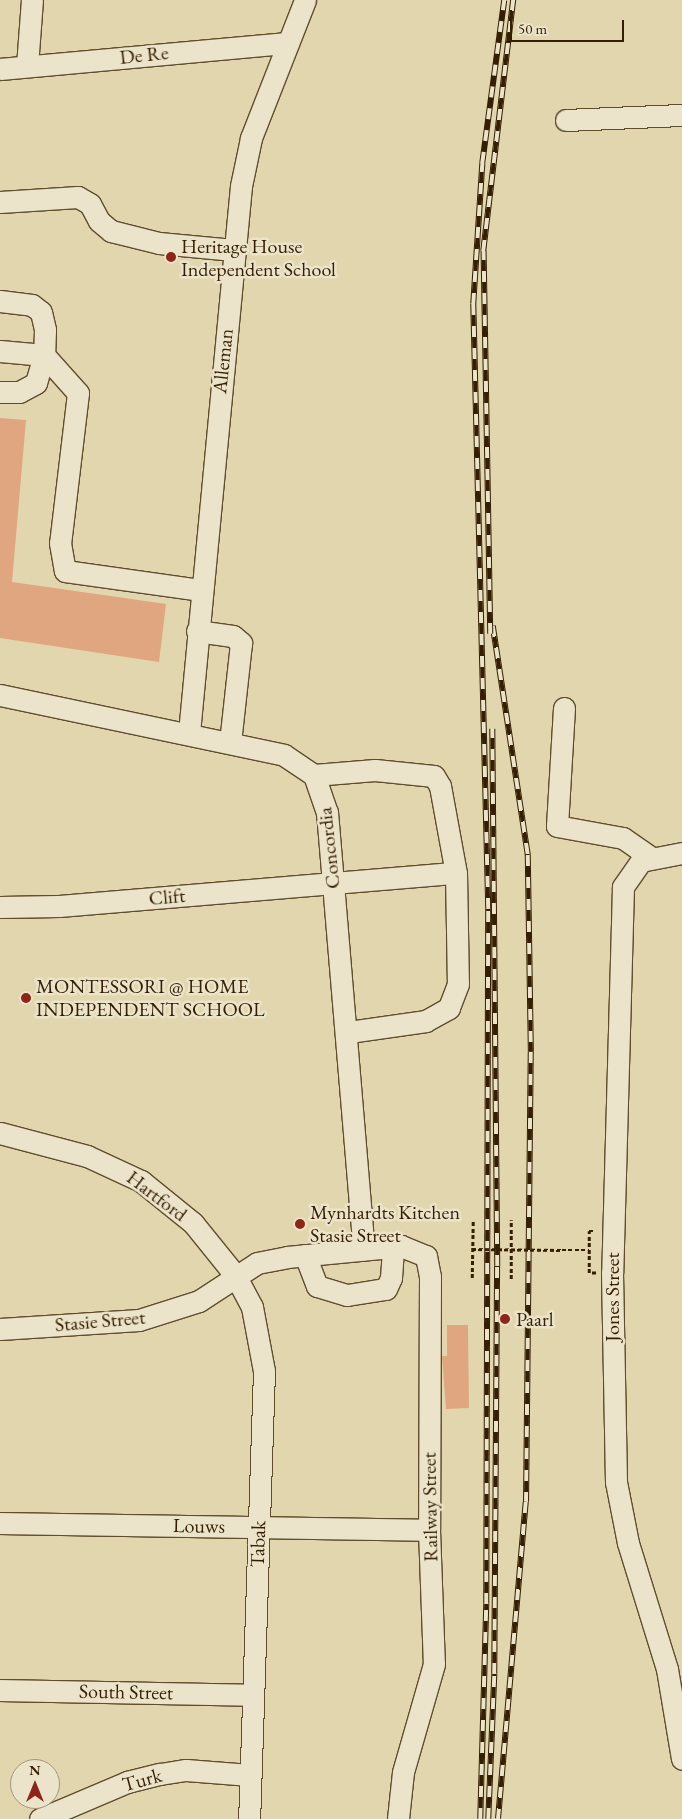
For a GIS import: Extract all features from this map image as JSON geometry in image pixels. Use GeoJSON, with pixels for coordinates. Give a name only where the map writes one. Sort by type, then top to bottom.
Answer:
{"type":"FeatureCollection","features":[{"type":"Feature","properties":{"kind":"street"},"geometry":{"type":"LineString","coordinates":[[27,66],[32,0]]}},
{"type":"Feature","properties":{"kind":"street","name":"Alleman"},"geometry":{"type":"LineString","coordinates":[[189,733],[196,631],[234,250],[248,150],[305,0]]}},
{"type":"Feature","properties":{"kind":"street","name":"De Re"},"geometry":{"type":"LineString","coordinates":[[0,68],[288,44]]}},
{"type":"Feature","properties":{"kind":"street"},"geometry":{"type":"LineString","coordinates":[[566,120],[682,115]]}},
{"type":"Feature","properties":{"kind":"street"},"geometry":{"type":"LineString","coordinates":[[0,202],[78,197],[90,204],[99,221],[111,231],[159,243],[234,250]]}},
{"type":"Feature","properties":{"kind":"street"},"geometry":{"type":"LineString","coordinates":[[0,301],[37,308],[45,330],[44,355],[36,382],[18,392],[0,392]]}},
{"type":"Feature","properties":{"kind":"street"},"geometry":{"type":"LineString","coordinates":[[0,351],[44,355],[78,393],[60,543],[65,571],[200,590]]}},
{"type":"Feature","properties":{"kind":"street"},"geometry":{"type":"LineString","coordinates":[[196,631],[233,636],[241,643],[230,742]]}},
{"type":"Feature","properties":{"kind":"street"},"geometry":{"type":"LineString","coordinates":[[0,695],[189,733],[284,755],[314,775],[375,770],[434,776],[440,786],[456,873],[458,984],[449,1008],[426,1021],[349,1032]]}},
{"type":"Feature","properties":{"kind":"street"},"geometry":{"type":"LineString","coordinates":[[564,708],[557,826],[622,838],[667,855]]}},
{"type":"Feature","properties":{"kind":"street","name":"Concordia"},"geometry":{"type":"LineString","coordinates":[[314,775],[327,812],[349,1032],[364,1249]]}},
{"type":"Feature","properties":{"kind":"street","name":"Jones Street"},"geometry":{"type":"LineString","coordinates":[[667,855],[626,878],[621,897],[613,1444],[624,1524],[666,1668],[682,1759]]}},
{"type":"Feature","properties":{"kind":"street","name":"Clift"},"geometry":{"type":"LineString","coordinates":[[0,906],[333,884],[456,873]]}},
{"type":"Feature","properties":{"kind":"street","name":"Hartford"},"geometry":{"type":"LineString","coordinates":[[0,1133],[87,1156],[141,1181],[193,1223],[235,1275]]}},
{"type":"Feature","properties":{"kind":"street"},"geometry":{"type":"LineString","coordinates":[[306,1255],[317,1286],[346,1295],[386,1289],[391,1278],[393,1246]]}},
{"type":"Feature","properties":{"kind":"street","name":"Railway Street"},"geometry":{"type":"LineString","coordinates":[[364,1249],[393,1246],[422,1252],[430,1276],[429,1530],[434,1664],[403,1772],[398,1819]]}},
{"type":"Feature","properties":{"kind":"street","name":"Stasie Street"},"geometry":{"type":"LineString","coordinates":[[0,1328],[139,1320],[199,1301],[235,1275],[257,1263],[306,1255],[364,1249]]}},
{"type":"Feature","properties":{"kind":"street","name":"Tabak"},"geometry":{"type":"LineString","coordinates":[[235,1275],[252,1306],[263,1353],[249,1819]]}},
{"type":"Feature","properties":{"kind":"street","name":"Louws"},"geometry":{"type":"LineString","coordinates":[[0,1522],[429,1530]]}},
{"type":"Feature","properties":{"kind":"street","name":"South Street"},"geometry":{"type":"LineString","coordinates":[[0,1690],[253,1695]]}},
{"type":"Feature","properties":{"kind":"street","name":"Turk"},"geometry":{"type":"LineString","coordinates":[[40,1819],[127,1782],[160,1774],[186,1770],[250,1775]]}},
{"type":"Feature","properties":{"kind":"path"},"geometry":{"type":"LineString","coordinates":[[511,1220],[511,1279]]}},
{"type":"Feature","properties":{"kind":"path"},"geometry":{"type":"LineString","coordinates":[[472,1221],[472,1278]]}},
{"type":"Feature","properties":{"kind":"path"},"geometry":{"type":"LineString","coordinates":[[472,1249],[589,1250]]}},
{"type":"Feature","properties":{"kind":"building"},"geometry":{"type":"Polygon","coordinates":[[[0,418],[26,420],[12,582],[166,604],[159,662],[0,638],[0,418]]]}},
{"type":"Feature","properties":{"kind":"building"},"geometry":{"type":"Polygon","coordinates":[[[447,1325],[468,1325],[469,1408],[446,1409],[442,1356],[447,1356],[447,1325]]]}},
{"type":"Feature","properties":{"kind":"railway"},"geometry":{"type":"LineString","coordinates":[[480,1819],[486,1604],[488,909],[473,304],[482,163],[504,0]]}},
{"type":"Feature","properties":{"kind":"railway"},"geometry":{"type":"LineString","coordinates":[[490,634],[483,251],[513,0]]}},
{"type":"Feature","properties":{"kind":"railway"},"geometry":{"type":"LineString","coordinates":[[493,626],[528,855],[531,1052],[526,1502],[498,1819]]}},
{"type":"Feature","properties":{"kind":"railway"},"geometry":{"type":"LineString","coordinates":[[488,1819],[494,1674],[497,1266],[492,729]]}},
{"type":"Feature","properties":{"kind":"place","name":"Heritage House Independent School"},"geometry":{"type":"Point","coordinates":[171,257]}},
{"type":"Feature","properties":{"kind":"place","name":"MONTESSORI @ HOME INDEPENDENT SCHOOL"},"geometry":{"type":"Point","coordinates":[26,998]}},
{"type":"Feature","properties":{"kind":"place","name":"Mynhardts Kitchen Stasie Street"},"geometry":{"type":"Point","coordinates":[300,1224]}},
{"type":"Feature","properties":{"kind":"place","name":"Paarl"},"geometry":{"type":"Point","coordinates":[505,1319]}}]}
